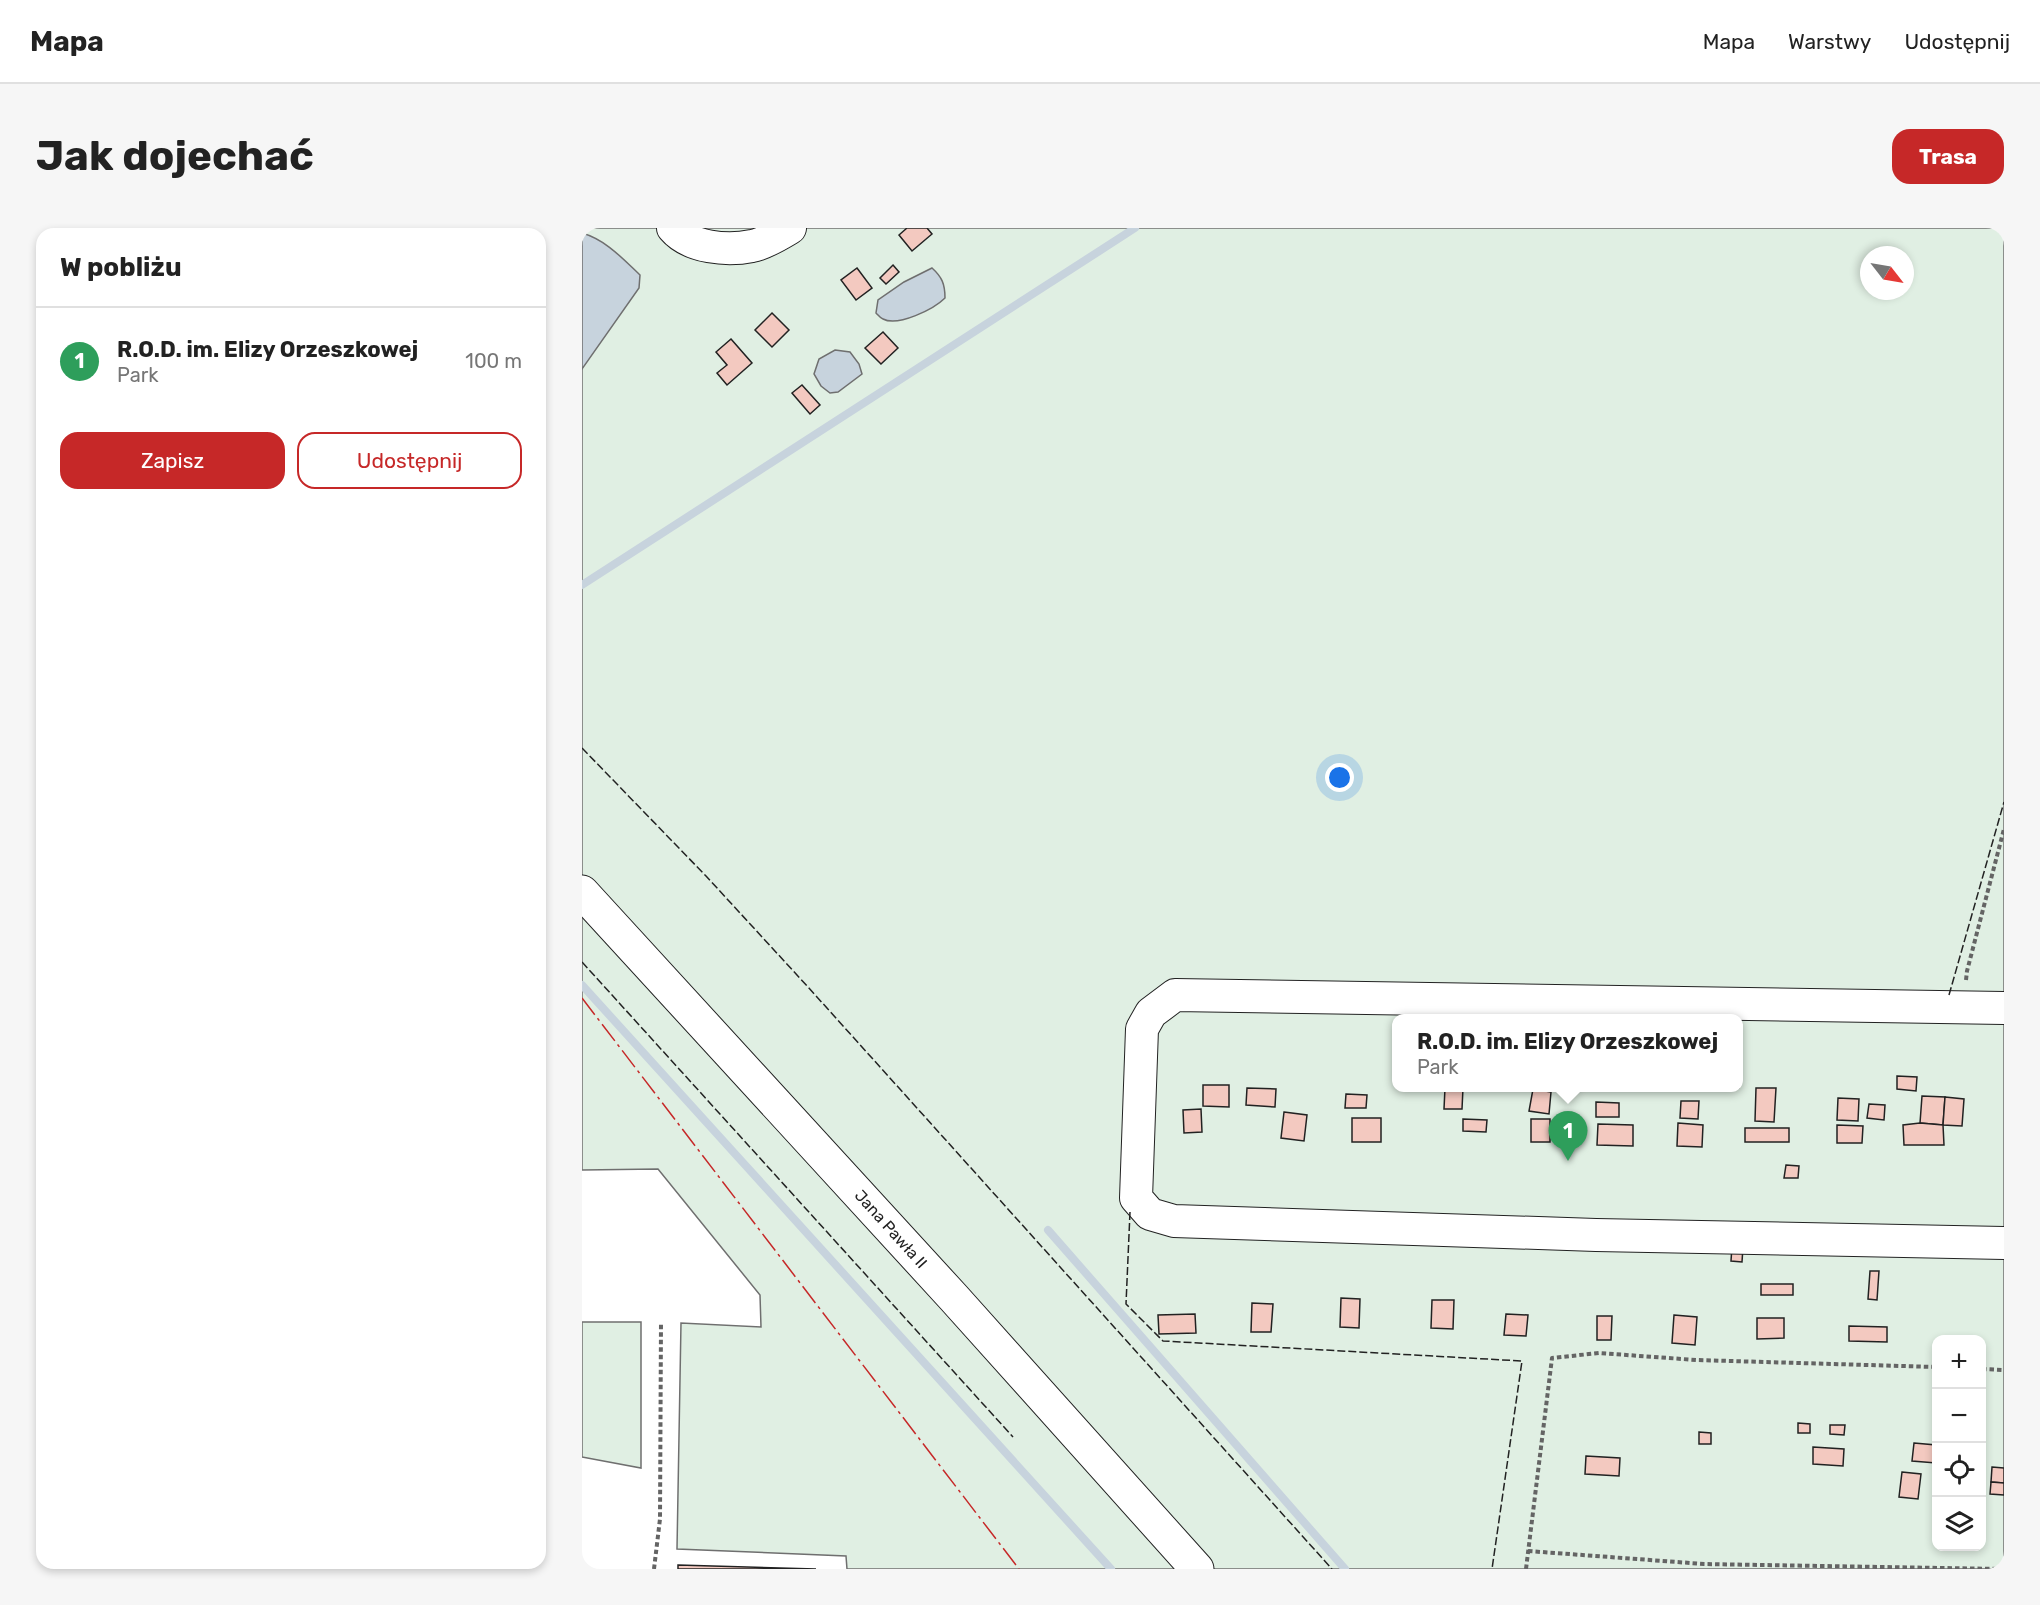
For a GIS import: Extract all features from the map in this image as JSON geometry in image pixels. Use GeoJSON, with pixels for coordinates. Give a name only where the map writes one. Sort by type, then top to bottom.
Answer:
{"type":"FeatureCollection","features":[{"type":"Feature","properties":{"kind":"main road","name":"Jana Pawła II"},"geometry":{"type":"LineString","coordinates":[[582,892],[930,1272],[1197,1569]]}},
{"type":"Feature","properties":{"kind":"lane"},"geometry":{"type":"LineString","coordinates":[[673,228],[679,235],[708,248],[753,246],[790,228]]}},
{"type":"Feature","properties":{"kind":"lane"},"geometry":{"type":"LineString","coordinates":[[2004,1008],[1175,995],[1151,1013],[1142,1029],[1136,1198],[1150,1214],[1174,1221],[1584,1235],[2004,1243]]}},
{"type":"Feature","properties":{"kind":"path"},"geometry":{"type":"LineString","coordinates":[[1965,1007],[1966,971],[2004,829]]}},
{"type":"Feature","properties":{"kind":"path"},"geometry":{"type":"LineString","coordinates":[[654,1569],[660,1519],[661,1322]]}},
{"type":"Feature","properties":{"kind":"path"},"geometry":{"type":"LineString","coordinates":[[1526,1569],[1552,1358],[1599,1353],[1696,1360],[1932,1367]]}},
{"type":"Feature","properties":{"kind":"path"},"geometry":{"type":"LineString","coordinates":[[1986,1369],[2004,1370]]}},
{"type":"Feature","properties":{"kind":"path"},"geometry":{"type":"LineString","coordinates":[[1528,1551],[1704,1564],[2004,1569]]}},
{"type":"Feature","properties":{"kind":"green space"},"geometry":{"type":"Polygon","coordinates":[[[582,228],[2004,228],[2004,1569],[847,1569],[846,1556],[677,1549],[681,1323],[761,1327],[760,1295],[658,1169],[582,1170],[582,228]]]}},
{"type":"Feature","properties":{"kind":"green space"},"geometry":{"type":"Polygon","coordinates":[[[582,1322],[641,1322],[641,1468],[582,1457],[582,1322]]]}},
{"type":"Feature","properties":{"kind":"shaded area"},"geometry":{"type":"Polygon","coordinates":[[[582,233],[606,245],[640,275],[639,288],[582,369],[582,233]]]}},
{"type":"Feature","properties":{"kind":"shaded area"},"geometry":{"type":"Polygon","coordinates":[[[932,268],[941,278],[945,298],[925,312],[897,321],[883,319],[876,313],[878,300],[904,282],[932,268]]]}},
{"type":"Feature","properties":{"kind":"shaded area"},"geometry":{"type":"Polygon","coordinates":[[[835,350],[850,352],[859,364],[862,374],[838,392],[830,393],[821,386],[814,374],[819,359],[835,350]]]}},
{"type":"Feature","properties":{"kind":"building"},"geometry":{"type":"Polygon","coordinates":[[[907,228],[927,228],[932,234],[912,251],[899,235],[907,228]]]}},
{"type":"Feature","properties":{"kind":"building"},"geometry":{"type":"Polygon","coordinates":[[[893,265],[899,272],[886,284],[880,278],[893,265]]]}},
{"type":"Feature","properties":{"kind":"building"},"geometry":{"type":"Polygon","coordinates":[[[857,268],[872,288],[856,300],[841,280],[857,268]]]}},
{"type":"Feature","properties":{"kind":"building"},"geometry":{"type":"Polygon","coordinates":[[[772,313],[789,330],[772,347],[755,330],[772,313]]]}},
{"type":"Feature","properties":{"kind":"building"},"geometry":{"type":"Polygon","coordinates":[[[883,332],[898,348],[881,364],[865,348],[883,332]]]}},
{"type":"Feature","properties":{"kind":"building"},"geometry":{"type":"Polygon","coordinates":[[[731,339],[752,363],[727,385],[717,373],[727,365],[716,352],[731,339]]]}},
{"type":"Feature","properties":{"kind":"building"},"geometry":{"type":"Polygon","coordinates":[[[802,385],[820,405],[810,414],[792,393],[802,385]]]}},
{"type":"Feature","properties":{"kind":"building"},"geometry":{"type":"Polygon","coordinates":[[[1897,1076],[1917,1077],[1916,1091],[1897,1089],[1897,1076]]]}},
{"type":"Feature","properties":{"kind":"building"},"geometry":{"type":"Polygon","coordinates":[[[1203,1085],[1229,1085],[1229,1107],[1203,1106],[1203,1085]]]}},
{"type":"Feature","properties":{"kind":"building"},"geometry":{"type":"Polygon","coordinates":[[[1247,1088],[1276,1089],[1275,1107],[1246,1105],[1247,1088]]]}},
{"type":"Feature","properties":{"kind":"building"},"geometry":{"type":"Polygon","coordinates":[[[1756,1088],[1776,1088],[1774,1122],[1755,1121],[1756,1088]]]}},
{"type":"Feature","properties":{"kind":"building"},"geometry":{"type":"Polygon","coordinates":[[[1445,1092],[1463,1092],[1462,1109],[1444,1109],[1445,1092]]]}},
{"type":"Feature","properties":{"kind":"building"},"geometry":{"type":"Polygon","coordinates":[[[1532,1092],[1551,1092],[1549,1114],[1529,1111],[1532,1092]]]}},
{"type":"Feature","properties":{"kind":"building"},"geometry":{"type":"Polygon","coordinates":[[[1346,1094],[1367,1095],[1366,1108],[1345,1108],[1346,1094]]]}},
{"type":"Feature","properties":{"kind":"building"},"geometry":{"type":"Polygon","coordinates":[[[1922,1096],[1945,1097],[1943,1125],[1920,1123],[1922,1096]]]}},
{"type":"Feature","properties":{"kind":"building"},"geometry":{"type":"Polygon","coordinates":[[[1945,1097],[1964,1099],[1962,1126],[1943,1125],[1945,1097]]]}},
{"type":"Feature","properties":{"kind":"building"},"geometry":{"type":"Polygon","coordinates":[[[1838,1098],[1859,1099],[1858,1121],[1837,1120],[1838,1098]]]}},
{"type":"Feature","properties":{"kind":"building"},"geometry":{"type":"Polygon","coordinates":[[[1681,1101],[1699,1101],[1698,1119],[1680,1118],[1681,1101]]]}},
{"type":"Feature","properties":{"kind":"building"},"geometry":{"type":"Polygon","coordinates":[[[1596,1102],[1619,1103],[1619,1117],[1596,1117],[1596,1102]]]}},
{"type":"Feature","properties":{"kind":"building"},"geometry":{"type":"Polygon","coordinates":[[[1869,1104],[1885,1105],[1884,1120],[1867,1118],[1869,1104]]]}},
{"type":"Feature","properties":{"kind":"building"},"geometry":{"type":"Polygon","coordinates":[[[1201,1109],[1202,1132],[1184,1133],[1183,1110],[1201,1109]]]}},
{"type":"Feature","properties":{"kind":"building"},"geometry":{"type":"Polygon","coordinates":[[[1284,1112],[1307,1115],[1304,1141],[1281,1138],[1284,1112]]]}},
{"type":"Feature","properties":{"kind":"building"},"geometry":{"type":"Polygon","coordinates":[[[1352,1118],[1381,1118],[1381,1142],[1352,1142],[1352,1118]]]}},
{"type":"Feature","properties":{"kind":"building"},"geometry":{"type":"Polygon","coordinates":[[[1463,1119],[1487,1120],[1486,1132],[1463,1131],[1463,1119]]]}},
{"type":"Feature","properties":{"kind":"building"},"geometry":{"type":"Polygon","coordinates":[[[1531,1119],[1550,1119],[1550,1142],[1531,1142],[1531,1119]]]}},
{"type":"Feature","properties":{"kind":"building"},"geometry":{"type":"Polygon","coordinates":[[[1678,1123],[1703,1125],[1702,1147],[1677,1146],[1678,1123]]]}},
{"type":"Feature","properties":{"kind":"building"},"geometry":{"type":"Polygon","coordinates":[[[1920,1123],[1943,1125],[1944,1145],[1904,1145],[1903,1125],[1920,1123]]]}},
{"type":"Feature","properties":{"kind":"building"},"geometry":{"type":"Polygon","coordinates":[[[1598,1124],[1633,1125],[1633,1146],[1597,1145],[1598,1124]]]}},
{"type":"Feature","properties":{"kind":"building"},"geometry":{"type":"Polygon","coordinates":[[[1837,1125],[1863,1126],[1862,1143],[1837,1143],[1837,1125]]]}},
{"type":"Feature","properties":{"kind":"building"},"geometry":{"type":"Polygon","coordinates":[[[1745,1128],[1789,1128],[1789,1142],[1745,1142],[1745,1128]]]}},
{"type":"Feature","properties":{"kind":"building"},"geometry":{"type":"Polygon","coordinates":[[[1786,1165],[1799,1166],[1798,1178],[1784,1178],[1786,1165]]]}},
{"type":"Feature","properties":{"kind":"building"},"geometry":{"type":"Polygon","coordinates":[[[1732,1246],[1743,1247],[1742,1262],[1731,1261],[1732,1246]]]}},
{"type":"Feature","properties":{"kind":"building"},"geometry":{"type":"Polygon","coordinates":[[[1870,1271],[1879,1271],[1877,1300],[1868,1299],[1870,1271]]]}},
{"type":"Feature","properties":{"kind":"building"},"geometry":{"type":"Polygon","coordinates":[[[1761,1284],[1793,1284],[1793,1295],[1761,1295],[1761,1284]]]}},
{"type":"Feature","properties":{"kind":"building"},"geometry":{"type":"Polygon","coordinates":[[[1341,1298],[1360,1299],[1359,1328],[1340,1327],[1341,1298]]]}},
{"type":"Feature","properties":{"kind":"building"},"geometry":{"type":"Polygon","coordinates":[[[1432,1300],[1454,1300],[1453,1329],[1431,1328],[1432,1300]]]}},
{"type":"Feature","properties":{"kind":"building"},"geometry":{"type":"Polygon","coordinates":[[[1252,1303],[1273,1304],[1271,1332],[1251,1332],[1252,1303]]]}},
{"type":"Feature","properties":{"kind":"building"},"geometry":{"type":"Polygon","coordinates":[[[1195,1314],[1196,1333],[1159,1334],[1158,1315],[1195,1314]]]}},
{"type":"Feature","properties":{"kind":"building"},"geometry":{"type":"Polygon","coordinates":[[[1506,1314],[1528,1315],[1526,1336],[1504,1335],[1506,1314]]]}},
{"type":"Feature","properties":{"kind":"building"},"geometry":{"type":"Polygon","coordinates":[[[1674,1315],[1697,1317],[1695,1345],[1672,1343],[1674,1315]]]}},
{"type":"Feature","properties":{"kind":"building"},"geometry":{"type":"Polygon","coordinates":[[[1597,1316],[1612,1316],[1611,1340],[1597,1340],[1597,1316]]]}},
{"type":"Feature","properties":{"kind":"building"},"geometry":{"type":"Polygon","coordinates":[[[1757,1318],[1784,1318],[1784,1338],[1757,1339],[1757,1318]]]}},
{"type":"Feature","properties":{"kind":"building"},"geometry":{"type":"Polygon","coordinates":[[[1849,1326],[1887,1327],[1887,1342],[1849,1341],[1849,1326]]]}},
{"type":"Feature","properties":{"kind":"building"},"geometry":{"type":"Polygon","coordinates":[[[1798,1423],[1810,1424],[1810,1433],[1798,1433],[1798,1423]]]}},
{"type":"Feature","properties":{"kind":"building"},"geometry":{"type":"Polygon","coordinates":[[[1830,1425],[1845,1425],[1844,1435],[1830,1434],[1830,1425]]]}},
{"type":"Feature","properties":{"kind":"building"},"geometry":{"type":"Polygon","coordinates":[[[1699,1432],[1711,1433],[1711,1444],[1699,1444],[1699,1432]]]}},
{"type":"Feature","properties":{"kind":"building"},"geometry":{"type":"Polygon","coordinates":[[[1914,1443],[1932,1445],[1932,1463],[1912,1461],[1914,1443]]]}},
{"type":"Feature","properties":{"kind":"building"},"geometry":{"type":"Polygon","coordinates":[[[1813,1447],[1844,1449],[1843,1466],[1813,1464],[1813,1447]]]}},
{"type":"Feature","properties":{"kind":"building"},"geometry":{"type":"Polygon","coordinates":[[[1586,1456],[1620,1458],[1619,1476],[1585,1474],[1586,1456]]]}},
{"type":"Feature","properties":{"kind":"building"},"geometry":{"type":"Polygon","coordinates":[[[1992,1467],[2004,1468],[2004,1483],[1991,1482],[1992,1467]]]}},
{"type":"Feature","properties":{"kind":"building"},"geometry":{"type":"Polygon","coordinates":[[[1902,1472],[1921,1474],[1918,1499],[1899,1497],[1902,1472]]]}},
{"type":"Feature","properties":{"kind":"building"},"geometry":{"type":"Polygon","coordinates":[[[1991,1482],[2004,1483],[2004,1495],[1990,1494],[1991,1482]]]}},
{"type":"Feature","properties":{"kind":"building"},"geometry":{"type":"Polygon","coordinates":[[[678,1565],[816,1569],[678,1569],[678,1565]]]}},
{"type":"Feature","properties":{"kind":"waterway"},"geometry":{"type":"LineString","coordinates":[[582,585],[1135,228]]}},
{"type":"Feature","properties":{"kind":"waterway"},"geometry":{"type":"LineString","coordinates":[[582,985],[1111,1569]]}},
{"type":"Feature","properties":{"kind":"waterway"},"geometry":{"type":"LineString","coordinates":[[1048,1230],[1345,1569]]}},
{"type":"Feature","properties":{"kind":"fence"},"geometry":{"type":"LineString","coordinates":[[582,748],[706,876],[808,987],[1332,1569]]}},
{"type":"Feature","properties":{"kind":"fence"},"geometry":{"type":"LineString","coordinates":[[1949,995],[2004,802]]}},
{"type":"Feature","properties":{"kind":"fence"},"geometry":{"type":"LineString","coordinates":[[582,962],[1013,1437]]}},
{"type":"Feature","properties":{"kind":"fence"},"geometry":{"type":"LineString","coordinates":[[1130,1212],[1126,1304],[1163,1341],[1522,1361],[1492,1569]]}},
{"type":"Feature","properties":{"kind":"power"},"geometry":{"type":"LineString","coordinates":[[582,998],[1019,1569]]}},
{"type":"Feature","properties":{"kind":"place","name":"R.O.D. im. Elizy Orzeszkowej"},"geometry":{"type":"Point","coordinates":[1568,1161]}}]}
